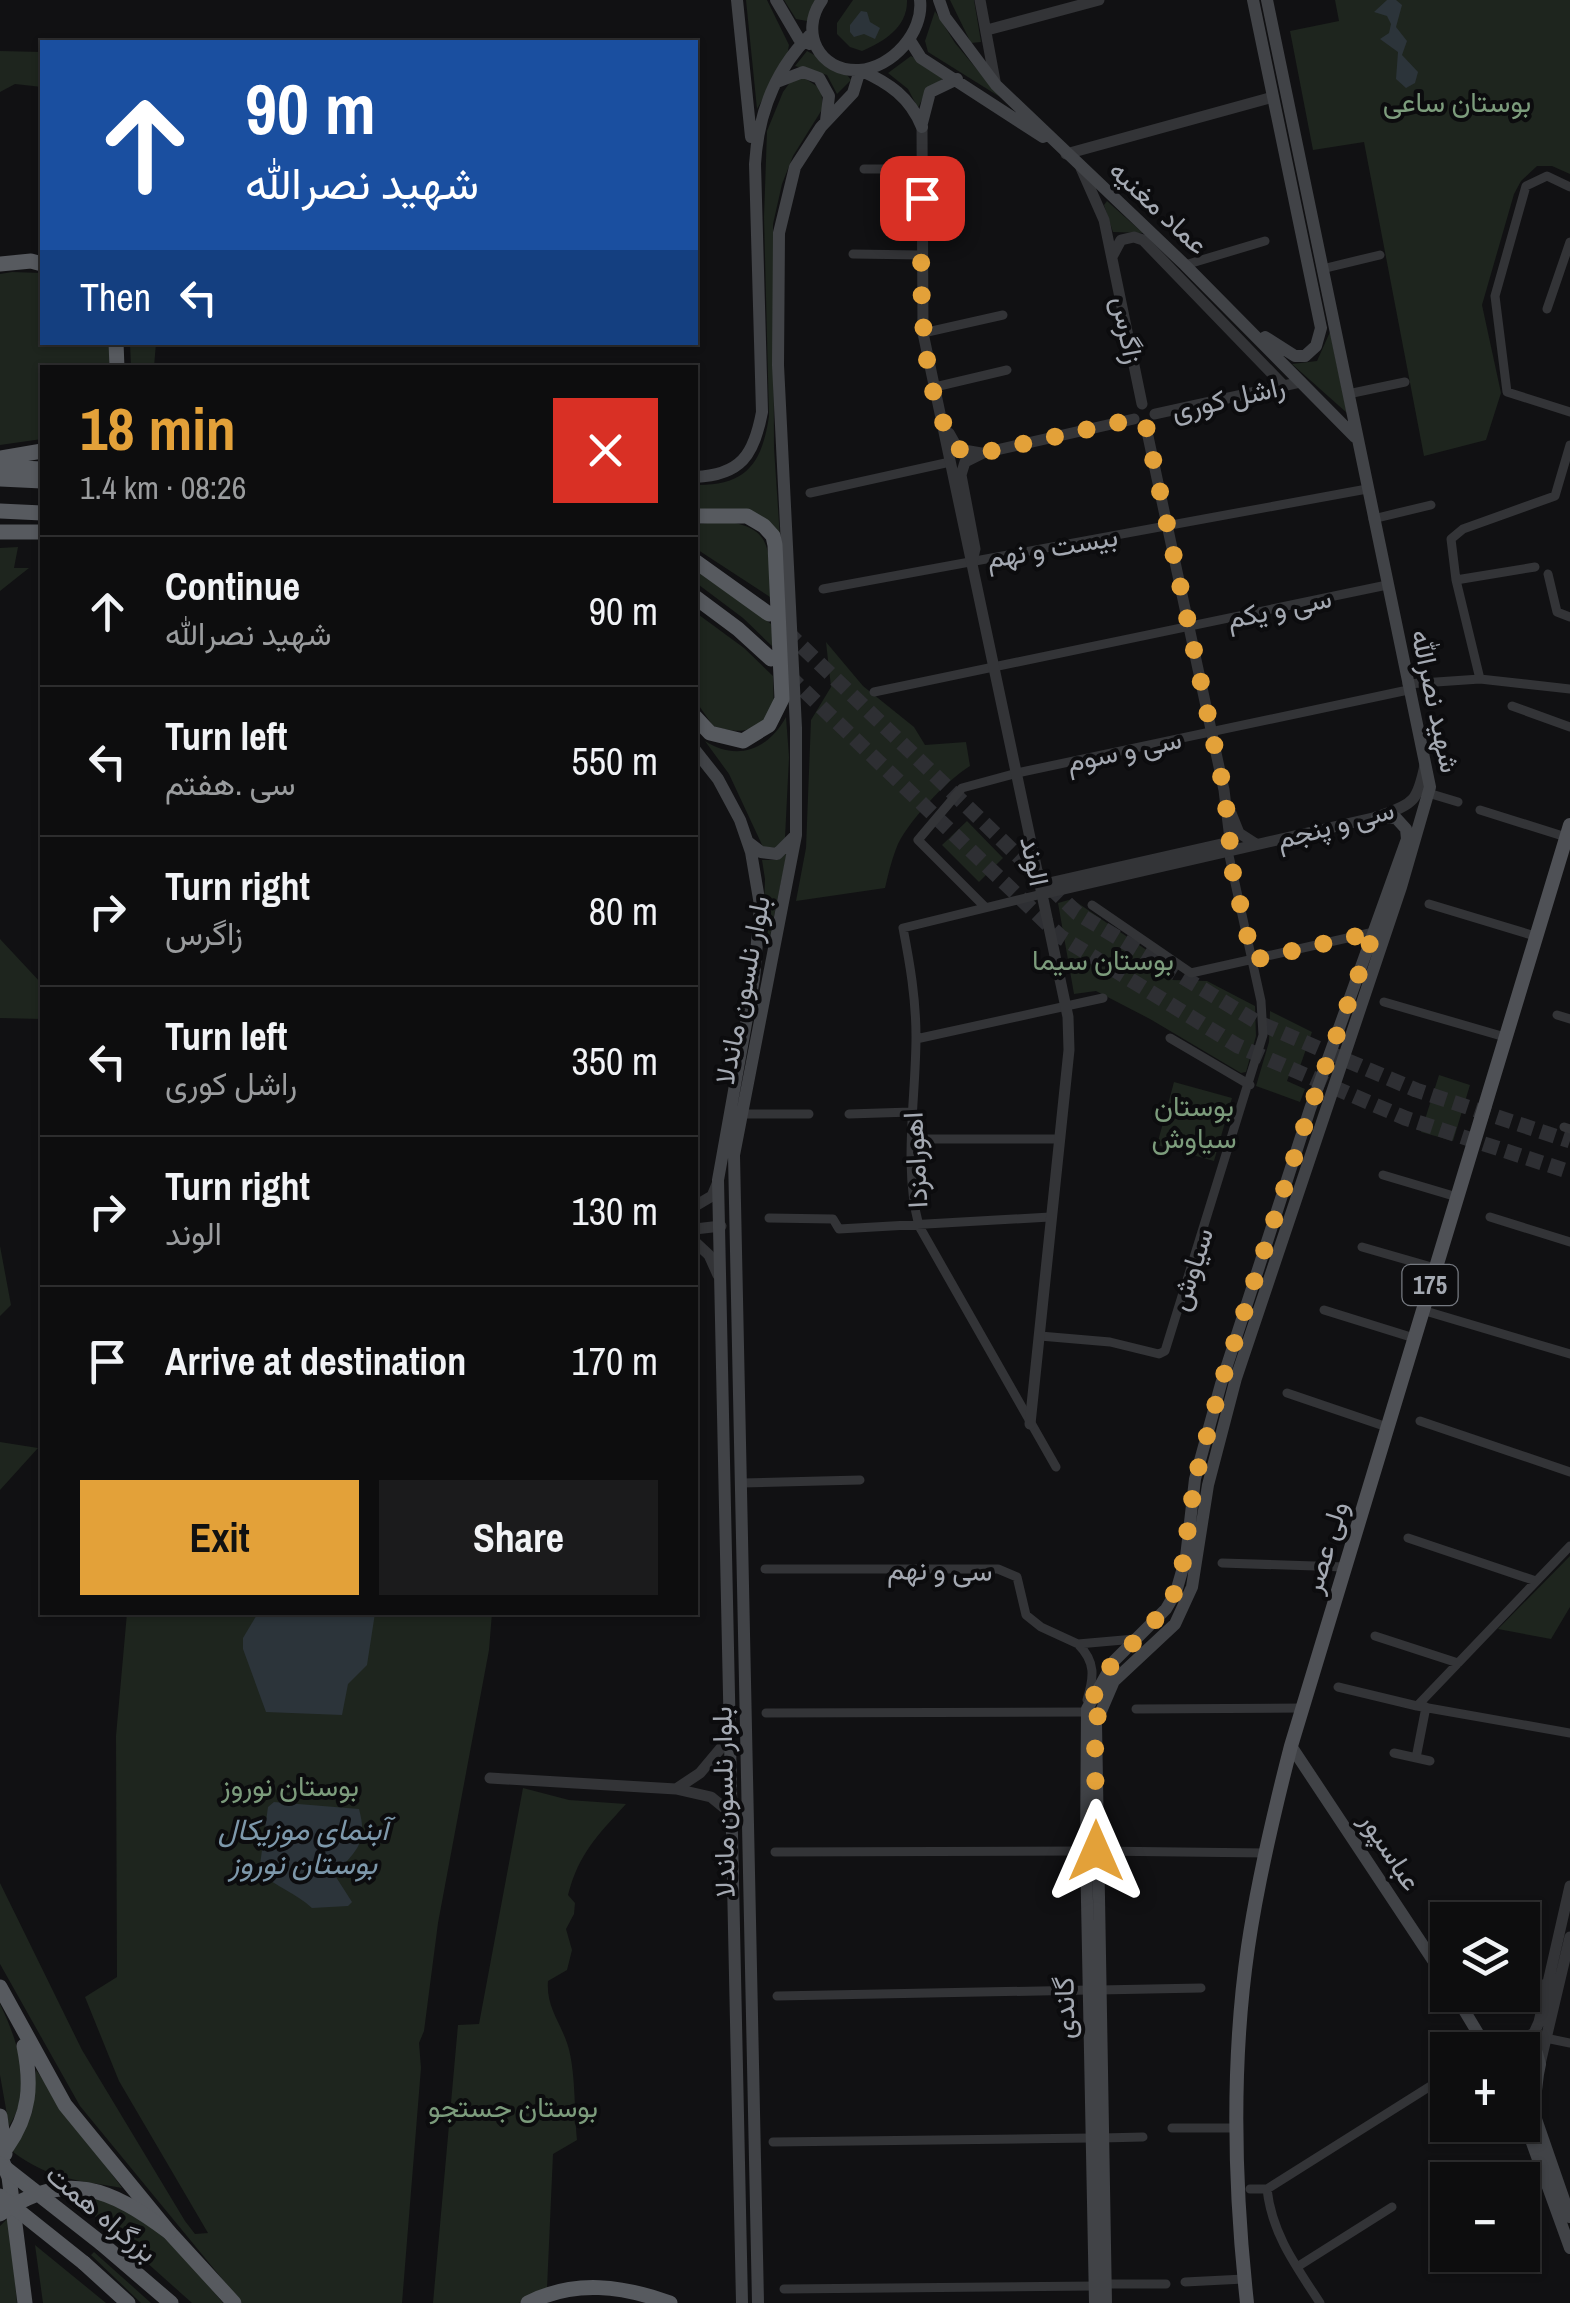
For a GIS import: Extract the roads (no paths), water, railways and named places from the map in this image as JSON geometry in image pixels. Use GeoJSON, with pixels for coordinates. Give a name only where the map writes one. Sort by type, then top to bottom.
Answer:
{"type":"FeatureCollection","features":[{"type":"Feature","properties":{"kind":"highway"},"geometry":{"type":"LineString","coordinates":[[0,264],[40,263]]}},
{"type":"Feature","properties":{"kind":"highway"},"geometry":{"type":"LineString","coordinates":[[0,458],[40,451]]}},
{"type":"Feature","properties":{"kind":"highway"},"geometry":{"type":"LineString","coordinates":[[0,468],[40,469]]}},
{"type":"Feature","properties":{"kind":"highway"},"geometry":{"type":"LineString","coordinates":[[0,478],[40,481]]}},
{"type":"Feature","properties":{"kind":"highway"},"geometry":{"type":"LineString","coordinates":[[0,511],[40,513]]}},
{"type":"Feature","properties":{"kind":"highway"},"geometry":{"type":"LineString","coordinates":[[698,516],[747,516],[773,536],[782,698],[769,725],[743,741],[710,733],[698,720]]}},
{"type":"Feature","properties":{"kind":"highway"},"geometry":{"type":"LineString","coordinates":[[0,535],[40,532]]}},
{"type":"Feature","properties":{"kind":"highway"},"geometry":{"type":"LineString","coordinates":[[698,563],[769,614]]}},
{"type":"Feature","properties":{"kind":"highway"},"geometry":{"type":"LineString","coordinates":[[698,600],[771,658]]}},
{"type":"Feature","properties":{"kind":"highway"},"geometry":{"type":"LineString","coordinates":[[0,1987],[65,2105],[234,2303]]}},
{"type":"Feature","properties":{"kind":"highway"},"geometry":{"type":"LineString","coordinates":[[3,2160],[22,2122],[28,2095],[29,2071],[21,2028]]}},
{"type":"Feature","properties":{"kind":"highway"},"geometry":{"type":"LineString","coordinates":[[0,2116],[25,2303]]}},
{"type":"Feature","properties":{"kind":"highway","name":"بزرگراه همت"},"geometry":{"type":"LineString","coordinates":[[3,2160],[171,2303]]}},
{"type":"Feature","properties":{"kind":"highway"},"geometry":{"type":"LineString","coordinates":[[0,2214],[50,2190],[80,2188],[109,2193],[170,2232]]}},
{"type":"Feature","properties":{"kind":"highway","name":"بزرگراه همت"},"geometry":{"type":"LineString","coordinates":[[0,2196],[128,2303]]}},
{"type":"Feature","properties":{"kind":"highway"},"geometry":{"type":"LineString","coordinates":[[528,2303],[553,2292],[596,2286],[670,2303]]}},
{"type":"Feature","properties":{"kind":"main road"},"geometry":{"type":"LineString","coordinates":[[698,477],[736,468],[751,451],[762,412],[754,164],[736,0]]}},
{"type":"Feature","properties":{"kind":"main road"},"geometry":{"type":"LineString","coordinates":[[776,0],[832,62],[860,70],[892,87],[912,104],[922,127]]}},
{"type":"Feature","properties":{"kind":"main road"},"geometry":{"type":"LineString","coordinates":[[754,164],[760,118],[776,82],[809,41],[812,19],[822,0]]}},
{"type":"Feature","properties":{"kind":"main road"},"geometry":{"type":"LineString","coordinates":[[860,70],[878,65],[909,39],[920,19],[920,0]]}},
{"type":"Feature","properties":{"kind":"main road"},"geometry":{"type":"LineString","coordinates":[[939,0],[945,17],[996,85],[1050,138]]}},
{"type":"Feature","properties":{"kind":"main road","name":"شهید نصرالله"},"geometry":{"type":"LineString","coordinates":[[1246,326],[1301,357],[1314,350],[1322,328],[1307,230],[1279,95],[1253,0]]}},
{"type":"Feature","properties":{"kind":"main road","name":"شهید نصرالله"},"geometry":{"type":"LineString","coordinates":[[1266,0],[1279,95]]}},
{"type":"Feature","properties":{"kind":"main road","name":"عماد مغنیه"},"geometry":{"type":"LineString","coordinates":[[909,39],[914,53],[921,58],[1038,136],[1050,138],[1160,248],[1185,265],[1357,439]]}},
{"type":"Feature","properties":{"kind":"main road","name":"بلوار نلسون ماندلا"},"geometry":{"type":"LineString","coordinates":[[758,2303],[734,1155],[796,836],[796,728],[780,405],[780,222],[791,177],[826,121],[856,88],[860,70]]}},
{"type":"Feature","properties":{"kind":"main road"},"geometry":{"type":"LineString","coordinates":[[776,82],[803,72],[819,78],[828,92],[826,121]]}},
{"type":"Feature","properties":{"kind":"main road"},"geometry":{"type":"LineString","coordinates":[[922,127],[930,92],[957,79]]}},
{"type":"Feature","properties":{"kind":"main road"},"geometry":{"type":"LineString","coordinates":[[856,88],[892,87]]}},
{"type":"Feature","properties":{"kind":"main road","name":"شهید نصرالله"},"geometry":{"type":"LineString","coordinates":[[1091,1711],[1126,1668],[1174,1624],[1192,1587],[1208,1485],[1236,1378],[1401,887],[1428,793],[1322,268],[1307,230]]}},
{"type":"Feature","properties":{"kind":"main road","name":"بلوار نلسون ماندلا"},"geometry":{"type":"LineString","coordinates":[[698,754],[730,798],[748,842],[759,898],[754,983],[718,1180],[742,2303]]}},
{"type":"Feature","properties":{"kind":"main road"},"geometry":{"type":"LineString","coordinates":[[1091,1711],[1110,1667],[1166,1609],[1180,1582],[1195,1480],[1221,1384],[1310,1109],[1408,834],[1396,818],[1377,817]]}},
{"type":"Feature","properties":{"kind":"main road","name":"ولی عصر"},"geometry":{"type":"LineString","coordinates":[[1247,2303],[1244,2189],[1237,2128],[1244,1989],[1266,1854],[1302,1708],[1568,831]]}},
{"type":"Feature","properties":{"kind":"main road"},"geometry":{"type":"LineString","coordinates":[[748,842],[761,852],[776,854],[796,836]]}},
{"type":"Feature","properties":{"kind":"main road"},"geometry":{"type":"LineString","coordinates":[[758,946],[765,954],[775,949]]}},
{"type":"Feature","properties":{"kind":"main road"},"geometry":{"type":"LineString","coordinates":[[754,983],[762,976],[769,986]]}},
{"type":"Feature","properties":{"kind":"main road"},"geometry":{"type":"LineString","coordinates":[[721,1226],[734,1155]]}},
{"type":"Feature","properties":{"kind":"main road","name":"گاندی"},"geometry":{"type":"LineString","coordinates":[[1091,1711],[1095,1732],[1091,1851],[1093,1990],[1101,2285],[1106,2303]]}},
{"type":"Feature","properties":{"kind":"main road","name":"عباسپور"},"geometry":{"type":"LineString","coordinates":[[1291,1746],[1430,1957]]}},
{"type":"Feature","properties":{"kind":"main road"},"geometry":{"type":"LineString","coordinates":[[1540,2131],[1570,2217]]}},
{"type":"Feature","properties":{"kind":"main road"},"geometry":{"type":"LineString","coordinates":[[1533,2142],[1570,2248]]}},
{"type":"Feature","properties":{"kind":"main road","name":"گاندی"},"geometry":{"type":"LineString","coordinates":[[1095,2303],[1101,2285]]}},
{"type":"Feature","properties":{"kind":"street"},"geometry":{"type":"LineString","coordinates":[[980,0],[996,85]]}},
{"type":"Feature","properties":{"kind":"street"},"geometry":{"type":"LineString","coordinates":[[987,30],[1099,0]]}},
{"type":"Feature","properties":{"kind":"street"},"geometry":{"type":"LineString","coordinates":[[1066,154],[1279,95]]}},
{"type":"Feature","properties":{"kind":"street","name":"الوند"},"geometry":{"type":"LineString","coordinates":[[922,127],[923,333],[1066,1006],[1069,1050],[1030,1424]]}},
{"type":"Feature","properties":{"kind":"street","name":"زاگرس"},"geometry":{"type":"LineString","coordinates":[[1080,166],[1100,208],[1114,255],[1142,404]]}},
{"type":"Feature","properties":{"kind":"street"},"geometry":{"type":"LineString","coordinates":[[864,169],[922,168]]}},
{"type":"Feature","properties":{"kind":"street"},"geometry":{"type":"LineString","coordinates":[[1570,187],[1547,176],[1526,186],[1495,296],[1507,392],[1570,412]]}},
{"type":"Feature","properties":{"kind":"street","name":"عماد مغنیه"},"geometry":{"type":"LineString","coordinates":[[1114,255],[1121,240],[1134,237],[1160,248],[1284,386]]}},
{"type":"Feature","properties":{"kind":"street"},"geometry":{"type":"LineString","coordinates":[[1185,265],[1265,241]]}},
{"type":"Feature","properties":{"kind":"street"},"geometry":{"type":"LineString","coordinates":[[1547,309],[1570,242]]}},
{"type":"Feature","properties":{"kind":"street"},"geometry":{"type":"LineString","coordinates":[[853,254],[921,255]]}},
{"type":"Feature","properties":{"kind":"street"},"geometry":{"type":"LineString","coordinates":[[1322,268],[1380,255]]}},
{"type":"Feature","properties":{"kind":"street"},"geometry":{"type":"LineString","coordinates":[[923,333],[1003,315]]}},
{"type":"Feature","properties":{"kind":"street"},"geometry":{"type":"LineString","coordinates":[[934,386],[1006,370]]}},
{"type":"Feature","properties":{"kind":"street","name":"راشل کوری"},"geometry":{"type":"LineString","coordinates":[[1155,414],[1301,382]]}},
{"type":"Feature","properties":{"kind":"street"},"geometry":{"type":"LineString","coordinates":[[1348,394],[1405,382]]}},
{"type":"Feature","properties":{"kind":"street"},"geometry":{"type":"LineString","coordinates":[[1146,426],[1155,414],[1142,404],[1134,419],[1146,426],[1168,526],[1224,790],[1229,846],[1253,960]]}},
{"type":"Feature","properties":{"kind":"street"},"geometry":{"type":"LineString","coordinates":[[940,416],[958,449],[982,453]]}},
{"type":"Feature","properties":{"kind":"street","name":"راشل کوری"},"geometry":{"type":"LineString","coordinates":[[982,453],[1134,419]]}},
{"type":"Feature","properties":{"kind":"street"},"geometry":{"type":"LineString","coordinates":[[1480,679],[1450,544],[1454,534],[1552,498],[1558,490],[1570,446]]}},
{"type":"Feature","properties":{"kind":"street"},"geometry":{"type":"LineString","coordinates":[[972,561],[975,549],[962,470],[966,462],[982,453]]}},
{"type":"Feature","properties":{"kind":"street"},"geometry":{"type":"LineString","coordinates":[[810,493],[950,462]]}},
{"type":"Feature","properties":{"kind":"street","name":"بیست و نهم"},"geometry":{"type":"LineString","coordinates":[[823,588],[1367,489]]}},
{"type":"Feature","properties":{"kind":"street"},"geometry":{"type":"LineString","coordinates":[[1373,519],[1432,506]]}},
{"type":"Feature","properties":{"kind":"street"},"geometry":{"type":"LineString","coordinates":[[1456,580],[1535,567]]}},
{"type":"Feature","properties":{"kind":"street"},"geometry":{"type":"LineString","coordinates":[[1548,574],[1557,612],[1570,617]]}},
{"type":"Feature","properties":{"kind":"street","name":"سی و یکم"},"geometry":{"type":"LineString","coordinates":[[874,692],[1387,586]]}},
{"type":"Feature","properties":{"kind":"street","name":"سی و سوم"},"geometry":{"type":"LineString","coordinates":[[985,907],[918,840],[962,788],[1408,687],[1480,679],[1570,689]]}},
{"type":"Feature","properties":{"kind":"street"},"geometry":{"type":"LineString","coordinates":[[1512,706],[1570,728]]}},
{"type":"Feature","properties":{"kind":"street","name":"سی و پنجم"},"geometry":{"type":"LineString","coordinates":[[1041,889],[1377,817],[1416,798],[1424,764]]}},
{"type":"Feature","properties":{"kind":"street"},"geometry":{"type":"LineString","coordinates":[[1224,790],[1239,833],[1256,845]]}},
{"type":"Feature","properties":{"kind":"street"},"geometry":{"type":"LineString","coordinates":[[1428,793],[1458,802]]}},
{"type":"Feature","properties":{"kind":"street"},"geometry":{"type":"LineString","coordinates":[[1480,810],[1568,831]]}},
{"type":"Feature","properties":{"kind":"street"},"geometry":{"type":"LineString","coordinates":[[985,907],[1041,889]]}},
{"type":"Feature","properties":{"kind":"street"},"geometry":{"type":"LineString","coordinates":[[1429,904],[1536,936]]}},
{"type":"Feature","properties":{"kind":"street"},"geometry":{"type":"LineString","coordinates":[[1092,905],[1191,973],[1374,932]]}},
{"type":"Feature","properties":{"kind":"street","name":"اهورامزدا"},"geometry":{"type":"LineString","coordinates":[[985,907],[903,928],[914,984],[916,1040],[911,1112],[919,1226],[1030,1424]]}},
{"type":"Feature","properties":{"kind":"street","name":"سیاوش"},"geometry":{"type":"LineString","coordinates":[[1040,1336],[1110,1342],[1164,1352],[1263,1036],[1253,960]]}},
{"type":"Feature","properties":{"kind":"street"},"geometry":{"type":"LineString","coordinates":[[916,1040],[1103,998]]}},
{"type":"Feature","properties":{"kind":"street"},"geometry":{"type":"LineString","coordinates":[[1384,1002],[1505,1037]]}},
{"type":"Feature","properties":{"kind":"street"},"geometry":{"type":"LineString","coordinates":[[1557,1015],[1570,1019]]}},
{"type":"Feature","properties":{"kind":"street"},"geometry":{"type":"LineString","coordinates":[[1170,1038],[1250,1085]]}},
{"type":"Feature","properties":{"kind":"street"},"geometry":{"type":"LineString","coordinates":[[848,1114],[911,1112]]}},
{"type":"Feature","properties":{"kind":"street"},"geometry":{"type":"LineString","coordinates":[[743,1114],[809,1114]]}},
{"type":"Feature","properties":{"kind":"street"},"geometry":{"type":"LineString","coordinates":[[912,1139],[1059,1139]]}},
{"type":"Feature","properties":{"kind":"street"},"geometry":{"type":"LineString","coordinates":[[1383,1174],[1456,1197]]}},
{"type":"Feature","properties":{"kind":"street"},"geometry":{"type":"LineString","coordinates":[[698,1204],[712,1196],[718,1180]]}},
{"type":"Feature","properties":{"kind":"street"},"geometry":{"type":"LineString","coordinates":[[769,1218],[833,1218],[839,1229],[1050,1217]]}},
{"type":"Feature","properties":{"kind":"street"},"geometry":{"type":"LineString","coordinates":[[1490,1218],[1570,1242]]}},
{"type":"Feature","properties":{"kind":"street"},"geometry":{"type":"LineString","coordinates":[[698,1229],[721,1226]]}},
{"type":"Feature","properties":{"kind":"street"},"geometry":{"type":"LineString","coordinates":[[698,1245],[714,1262],[723,1291]]}},
{"type":"Feature","properties":{"kind":"street"},"geometry":{"type":"LineString","coordinates":[[1362,1247],[1435,1268]]}},
{"type":"Feature","properties":{"kind":"street"},"geometry":{"type":"LineString","coordinates":[[1324,1310],[1414,1338]]}},
{"type":"Feature","properties":{"kind":"street"},"geometry":{"type":"LineString","coordinates":[[1422,1310],[1570,1354]]}},
{"type":"Feature","properties":{"kind":"street"},"geometry":{"type":"LineString","coordinates":[[1287,1393],[1388,1428]]}},
{"type":"Feature","properties":{"kind":"street"},"geometry":{"type":"LineString","coordinates":[[1420,1421],[1570,1472]]}},
{"type":"Feature","properties":{"kind":"street"},"geometry":{"type":"LineString","coordinates":[[1030,1424],[1056,1467]]}},
{"type":"Feature","properties":{"kind":"street"},"geometry":{"type":"LineString","coordinates":[[742,1483],[860,1480]]}},
{"type":"Feature","properties":{"kind":"street"},"geometry":{"type":"LineString","coordinates":[[1408,1538],[1536,1581]]}},
{"type":"Feature","properties":{"kind":"street"},"geometry":{"type":"LineString","coordinates":[[1416,1758],[1422,1706],[1570,1546]]}},
{"type":"Feature","properties":{"kind":"street"},"geometry":{"type":"LineString","coordinates":[[1222,1563],[1345,1567]]}},
{"type":"Feature","properties":{"kind":"street","name":"سی و نهم"},"geometry":{"type":"LineString","coordinates":[[765,1569],[1004,1571],[1019,1581],[1028,1618],[1078,1644]]}},
{"type":"Feature","properties":{"kind":"street"},"geometry":{"type":"LineString","coordinates":[[1375,1636],[1458,1663]]}},
{"type":"Feature","properties":{"kind":"street"},"geometry":{"type":"LineString","coordinates":[[1078,1644],[1134,1639]]}},
{"type":"Feature","properties":{"kind":"street"},"geometry":{"type":"LineString","coordinates":[[766,1713],[1091,1711],[1093,1671],[1090,1658],[1078,1644]]}},
{"type":"Feature","properties":{"kind":"street"},"geometry":{"type":"LineString","coordinates":[[1338,1687],[1570,1732]]}},
{"type":"Feature","properties":{"kind":"street"},"geometry":{"type":"LineString","coordinates":[[1136,1709],[1302,1708]]}},
{"type":"Feature","properties":{"kind":"street"},"geometry":{"type":"LineString","coordinates":[[676,1788],[700,1773],[732,1736]]}},
{"type":"Feature","properties":{"kind":"street"},"geometry":{"type":"LineString","coordinates":[[1394,1753],[1430,1761]]}},
{"type":"Feature","properties":{"kind":"street"},"geometry":{"type":"LineString","coordinates":[[490,1778],[676,1788],[711,1798],[733,1815]]}},
{"type":"Feature","properties":{"kind":"street"},"geometry":{"type":"LineString","coordinates":[[775,1852],[1266,1854]]}},
{"type":"Feature","properties":{"kind":"street"},"geometry":{"type":"LineString","coordinates":[[1532,2032],[1539,2022],[1549,1986],[1570,1888]]}},
{"type":"Feature","properties":{"kind":"street"},"geometry":{"type":"LineString","coordinates":[[1540,2066],[1570,1937]]}},
{"type":"Feature","properties":{"kind":"street"},"geometry":{"type":"LineString","coordinates":[[1540,1984],[1549,1986]]}},
{"type":"Feature","properties":{"kind":"street"},"geometry":{"type":"LineString","coordinates":[[777,1996],[1201,1988]]}},
{"type":"Feature","properties":{"kind":"street"},"geometry":{"type":"LineString","coordinates":[[1540,2037],[1570,2043]]}},
{"type":"Feature","properties":{"kind":"street"},"geometry":{"type":"LineString","coordinates":[[1244,2189],[1267,2189],[1430,2086]]}},
{"type":"Feature","properties":{"kind":"street"},"geometry":{"type":"LineString","coordinates":[[1172,2128],[1237,2128]]}},
{"type":"Feature","properties":{"kind":"street"},"geometry":{"type":"LineString","coordinates":[[774,2142],[1143,2137]]}},
{"type":"Feature","properties":{"kind":"street"},"geometry":{"type":"LineString","coordinates":[[1540,2185],[1548,2180]]}},
{"type":"Feature","properties":{"kind":"street"},"geometry":{"type":"LineString","coordinates":[[1267,2189],[1272,2224],[1320,2303]]}},
{"type":"Feature","properties":{"kind":"street"},"geometry":{"type":"LineString","coordinates":[[1297,2267],[1392,2207]]}},
{"type":"Feature","properties":{"kind":"street"},"geometry":{"type":"LineString","coordinates":[[1185,2282],[1244,2279]]}},
{"type":"Feature","properties":{"kind":"street"},"geometry":{"type":"LineString","coordinates":[[784,2289],[1166,2284]]}},
{"type":"Feature","properties":{"kind":"water"},"geometry":{"type":"Polygon","coordinates":[[[1387,0],[1402,5],[1396,27],[1407,41],[1402,55],[1418,72],[1415,83],[1406,88],[1396,79],[1398,52],[1380,39],[1389,33],[1391,24],[1387,16],[1374,12],[1387,0]]]}},
{"type":"Feature","properties":{"kind":"water"},"geometry":{"type":"Polygon","coordinates":[[[861,11],[867,12],[870,22],[880,28],[875,39],[864,34],[854,37],[850,32],[850,25],[861,11]]]}},
{"type":"Feature","properties":{"kind":"water"},"geometry":{"type":"Polygon","coordinates":[[[257,1615],[375,1615],[367,1665],[348,1684],[342,1715],[266,1712],[243,1649],[243,1638],[257,1615]]]}},
{"type":"Feature","properties":{"kind":"water","name":"آبنمای موزیکال بوستان نوروز"},"geometry":{"type":"Polygon","coordinates":[[[274,1802],[359,1809],[361,1838],[336,1877],[352,1902],[348,1906],[312,1908],[259,1872],[268,1807],[274,1802]]]}},
{"type":"Feature","properties":{"kind":"tunnel"},"geometry":{"type":"LineString","coordinates":[[786,631],[1077,913],[1257,1022],[1416,1090],[1570,1141]]}},
{"type":"Feature","properties":{"kind":"tunnel"},"geometry":{"type":"LineString","coordinates":[[788,675],[1061,937],[1238,1046],[1405,1118],[1570,1172]]}},
{"type":"Feature","properties":{"kind":"park label","name":"بوستان ساعی"},"geometry":{"type":"Point","coordinates":[1457,102]}},
{"type":"Feature","properties":{"kind":"park label","name":"بوستان سیما"},"geometry":{"type":"Point","coordinates":[1103,960]}},
{"type":"Feature","properties":{"kind":"park label","name":"بوستان سیاوش"},"geometry":{"type":"Point","coordinates":[1194,1122]}},
{"type":"Feature","properties":{"kind":"park label","name":"بوستان نوروز"},"geometry":{"type":"Point","coordinates":[290,1786]}},
{"type":"Feature","properties":{"kind":"park label","name":"بوستان جستجو"},"geometry":{"type":"Point","coordinates":[513,2107]}}]}
